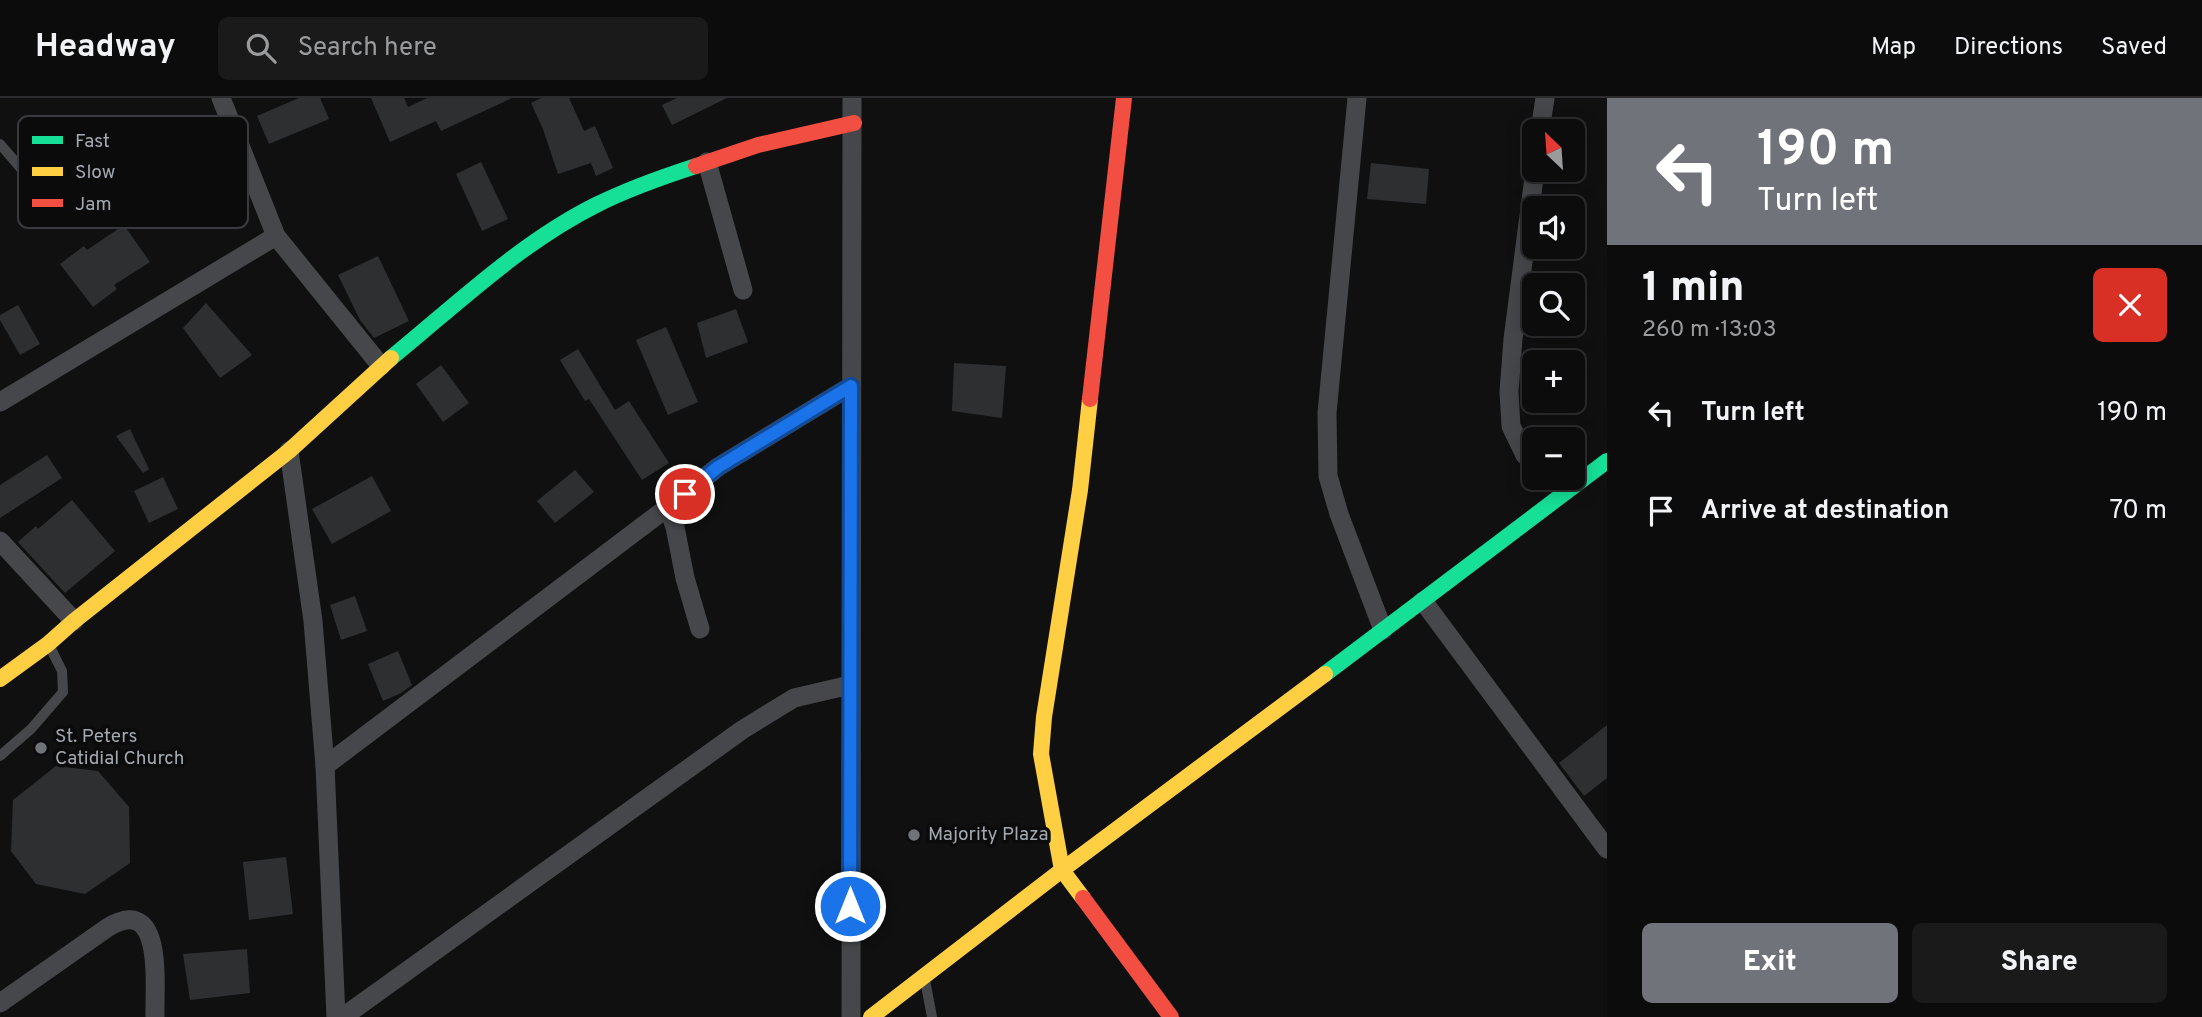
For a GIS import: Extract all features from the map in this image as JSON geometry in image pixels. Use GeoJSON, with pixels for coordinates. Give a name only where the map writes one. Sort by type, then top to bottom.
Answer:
{"type":"FeatureCollection","features":[{"type":"Feature","properties":{"kind":"street"},"geometry":{"type":"LineString","coordinates":[[221,98],[228,116]]}},
{"type":"Feature","properties":{"kind":"street"},"geometry":{"type":"LineString","coordinates":[[851,1017],[852,98]]}},
{"type":"Feature","properties":{"kind":"street"},"geometry":{"type":"LineString","coordinates":[[1124,98],[1080,490],[1044,717],[1041,754],[1062,870],[1171,1017]]}},
{"type":"Feature","properties":{"kind":"street"},"geometry":{"type":"LineString","coordinates":[[1357,98],[1326,413],[1328,476],[1339,514],[1383,630]]}},
{"type":"Feature","properties":{"kind":"street"},"geometry":{"type":"LineString","coordinates":[[1542,119],[1545,98]]}},
{"type":"Feature","properties":{"kind":"street"},"geometry":{"type":"LineString","coordinates":[[0,679],[48,644],[289,451],[382,366],[512,259],[553,230],[596,205],[657,179],[758,145],[854,123]]}},
{"type":"Feature","properties":{"kind":"street"},"geometry":{"type":"LineString","coordinates":[[707,162],[743,290]]}},
{"type":"Feature","properties":{"kind":"street"},"geometry":{"type":"LineString","coordinates":[[248,166],[276,236],[382,366]]}},
{"type":"Feature","properties":{"kind":"street"},"geometry":{"type":"LineString","coordinates":[[1522,449],[1511,426],[1509,392],[1513,339],[1533,182]]}},
{"type":"Feature","properties":{"kind":"street"},"geometry":{"type":"LineString","coordinates":[[0,402],[276,236]]}},
{"type":"Feature","properties":{"kind":"street"},"geometry":{"type":"LineString","coordinates":[[325,766],[718,467],[851,386]]}},
{"type":"Feature","properties":{"kind":"street"},"geometry":{"type":"LineString","coordinates":[[289,451],[313,621],[325,766],[336,1017]]}},
{"type":"Feature","properties":{"kind":"street"},"geometry":{"type":"LineString","coordinates":[[871,1017],[1062,870],[1607,461]]}},
{"type":"Feature","properties":{"kind":"street"},"geometry":{"type":"LineString","coordinates":[[668,507],[700,629]]}},
{"type":"Feature","properties":{"kind":"street"},"geometry":{"type":"LineString","coordinates":[[0,541],[74,621]]}},
{"type":"Feature","properties":{"kind":"street"},"geometry":{"type":"LineString","coordinates":[[1423,601],[1607,849]]}},
{"type":"Feature","properties":{"kind":"street"},"geometry":{"type":"LineString","coordinates":[[343,1017],[742,730],[793,698],[850,685]]}},
{"type":"Feature","properties":{"kind":"street"},"geometry":{"type":"LineString","coordinates":[[0,1003],[107,928],[118,921],[130,919],[139,921],[148,929],[151,940],[155,1017]]}},
{"type":"Feature","properties":{"kind":"lane"},"geometry":{"type":"LineString","coordinates":[[0,144],[18,165]]}},
{"type":"Feature","properties":{"kind":"lane"},"geometry":{"type":"LineString","coordinates":[[0,756],[31,729],[64,692],[62,671],[48,644]]}},
{"type":"Feature","properties":{"kind":"lane"},"geometry":{"type":"LineString","coordinates":[[925,976],[932,1017]]}},
{"type":"Feature","properties":{"kind":"building"},"geometry":{"type":"Polygon","coordinates":[[[299,98],[320,98],[329,119],[269,144],[257,116],[299,98]]]}},
{"type":"Feature","properties":{"kind":"building"},"geometry":{"type":"Polygon","coordinates":[[[371,98],[404,98],[408,107],[427,98],[512,98],[441,131],[436,121],[390,142],[371,98]]]}},
{"type":"Feature","properties":{"kind":"building"},"geometry":{"type":"Polygon","coordinates":[[[541,98],[569,98],[584,131],[595,126],[613,168],[596,176],[591,163],[558,174],[531,103],[541,98]]]}},
{"type":"Feature","properties":{"kind":"building"},"geometry":{"type":"Polygon","coordinates":[[[677,98],[727,98],[672,125],[662,105],[677,98]]]}},
{"type":"Feature","properties":{"kind":"building"},"geometry":{"type":"Polygon","coordinates":[[[481,162],[508,219],[482,231],[456,174],[481,162]]]}},
{"type":"Feature","properties":{"kind":"building"},"geometry":{"type":"Polygon","coordinates":[[[1371,163],[1429,169],[1426,204],[1367,199],[1371,163]]]}},
{"type":"Feature","properties":{"kind":"building"},"geometry":{"type":"Polygon","coordinates":[[[120,228],[126,228],[150,262],[114,285],[117,289],[93,307],[60,264],[84,246],[87,250],[120,228]]]}},
{"type":"Feature","properties":{"kind":"building"},"geometry":{"type":"Polygon","coordinates":[[[378,256],[409,321],[374,338],[360,320],[338,275],[378,256]]]}},
{"type":"Feature","properties":{"kind":"building"},"geometry":{"type":"Polygon","coordinates":[[[206,303],[252,355],[220,378],[183,328],[206,303]]]}},
{"type":"Feature","properties":{"kind":"building"},"geometry":{"type":"Polygon","coordinates":[[[18,305],[40,344],[20,355],[0,320],[0,315],[18,305]]]}},
{"type":"Feature","properties":{"kind":"building"},"geometry":{"type":"Polygon","coordinates":[[[736,309],[748,342],[706,358],[697,323],[736,309]]]}},
{"type":"Feature","properties":{"kind":"building"},"geometry":{"type":"Polygon","coordinates":[[[666,327],[698,402],[668,415],[636,340],[666,327]]]}},
{"type":"Feature","properties":{"kind":"building"},"geometry":{"type":"Polygon","coordinates":[[[578,349],[615,410],[629,401],[669,463],[642,480],[589,399],[585,401],[560,360],[578,349]]]}},
{"type":"Feature","properties":{"kind":"building"},"geometry":{"type":"Polygon","coordinates":[[[954,363],[1006,366],[1002,418],[952,411],[954,363]]]}},
{"type":"Feature","properties":{"kind":"building"},"geometry":{"type":"Polygon","coordinates":[[[441,365],[469,403],[443,422],[416,384],[441,365]]]}},
{"type":"Feature","properties":{"kind":"building"},"geometry":{"type":"Polygon","coordinates":[[[130,429],[149,469],[143,473],[116,436],[130,429]]]}},
{"type":"Feature","properties":{"kind":"building"},"geometry":{"type":"Polygon","coordinates":[[[47,455],[62,478],[0,518],[0,485],[47,455]]]}},
{"type":"Feature","properties":{"kind":"building"},"geometry":{"type":"Polygon","coordinates":[[[575,470],[594,492],[555,523],[537,501],[575,470]]]}},
{"type":"Feature","properties":{"kind":"building"},"geometry":{"type":"Polygon","coordinates":[[[372,476],[391,511],[332,544],[312,509],[372,476]]]}},
{"type":"Feature","properties":{"kind":"building"},"geometry":{"type":"Polygon","coordinates":[[[163,477],[178,509],[149,523],[134,491],[163,477]]]}},
{"type":"Feature","properties":{"kind":"building"},"geometry":{"type":"Polygon","coordinates":[[[72,500],[115,551],[65,593],[18,542],[72,500]]]}},
{"type":"Feature","properties":{"kind":"building"},"geometry":{"type":"Polygon","coordinates":[[[355,596],[367,631],[341,640],[330,605],[355,596]]]}},
{"type":"Feature","properties":{"kind":"building"},"geometry":{"type":"Polygon","coordinates":[[[398,651],[412,685],[383,701],[368,664],[398,651]]]}},
{"type":"Feature","properties":{"kind":"building"},"geometry":{"type":"Polygon","coordinates":[[[1607,725],[1607,778],[1584,796],[1559,763],[1607,725]]]}},
{"type":"Feature","properties":{"kind":"building"},"geometry":{"type":"Polygon","coordinates":[[[56,766],[98,771],[129,807],[130,863],[85,894],[36,884],[11,851],[13,800],[56,766]]]}},
{"type":"Feature","properties":{"kind":"building"},"geometry":{"type":"Polygon","coordinates":[[[286,857],[293,914],[249,920],[243,862],[286,857]]]}},
{"type":"Feature","properties":{"kind":"building"},"geometry":{"type":"Polygon","coordinates":[[[247,949],[250,993],[190,1000],[183,954],[247,949]]]}},
{"type":"Feature","properties":{"kind":"traffic: fast"},"geometry":{"type":"LineString","coordinates":[[391,358],[489,276],[568,220],[620,194],[696,166]]}},
{"type":"Feature","properties":{"kind":"traffic: fast"},"geometry":{"type":"LineString","coordinates":[[1325,674],[1607,461]]}},
{"type":"Feature","properties":{"kind":"traffic: slow"},"geometry":{"type":"LineString","coordinates":[[0,679],[48,644],[289,451],[391,358]]}},
{"type":"Feature","properties":{"kind":"traffic: slow"},"geometry":{"type":"LineString","coordinates":[[1083,898],[1062,870],[1041,754],[1044,717],[1080,490],[1090,399]]}},
{"type":"Feature","properties":{"kind":"traffic: slow"},"geometry":{"type":"LineString","coordinates":[[871,1017],[1062,870],[1325,674]]}},
{"type":"Feature","properties":{"kind":"traffic: jam"},"geometry":{"type":"LineString","coordinates":[[1090,399],[1124,98]]}},
{"type":"Feature","properties":{"kind":"traffic: jam"},"geometry":{"type":"LineString","coordinates":[[696,166],[758,145],[854,123]]}},
{"type":"Feature","properties":{"kind":"traffic: jam"},"geometry":{"type":"LineString","coordinates":[[1083,898],[1171,1017]]}},
{"type":"Feature","properties":{"kind":"place","name":"St. Peters Catidial Church"},"geometry":{"type":"Point","coordinates":[41,748]}},
{"type":"Feature","properties":{"kind":"place","name":"Majority Plaza"},"geometry":{"type":"Point","coordinates":[914,835]}},
{"type":"Feature","properties":{"kind":"route"},"geometry":{"type":"LineString","coordinates":[[685,494],[718,467],[851,386],[850,906]]}}]}
